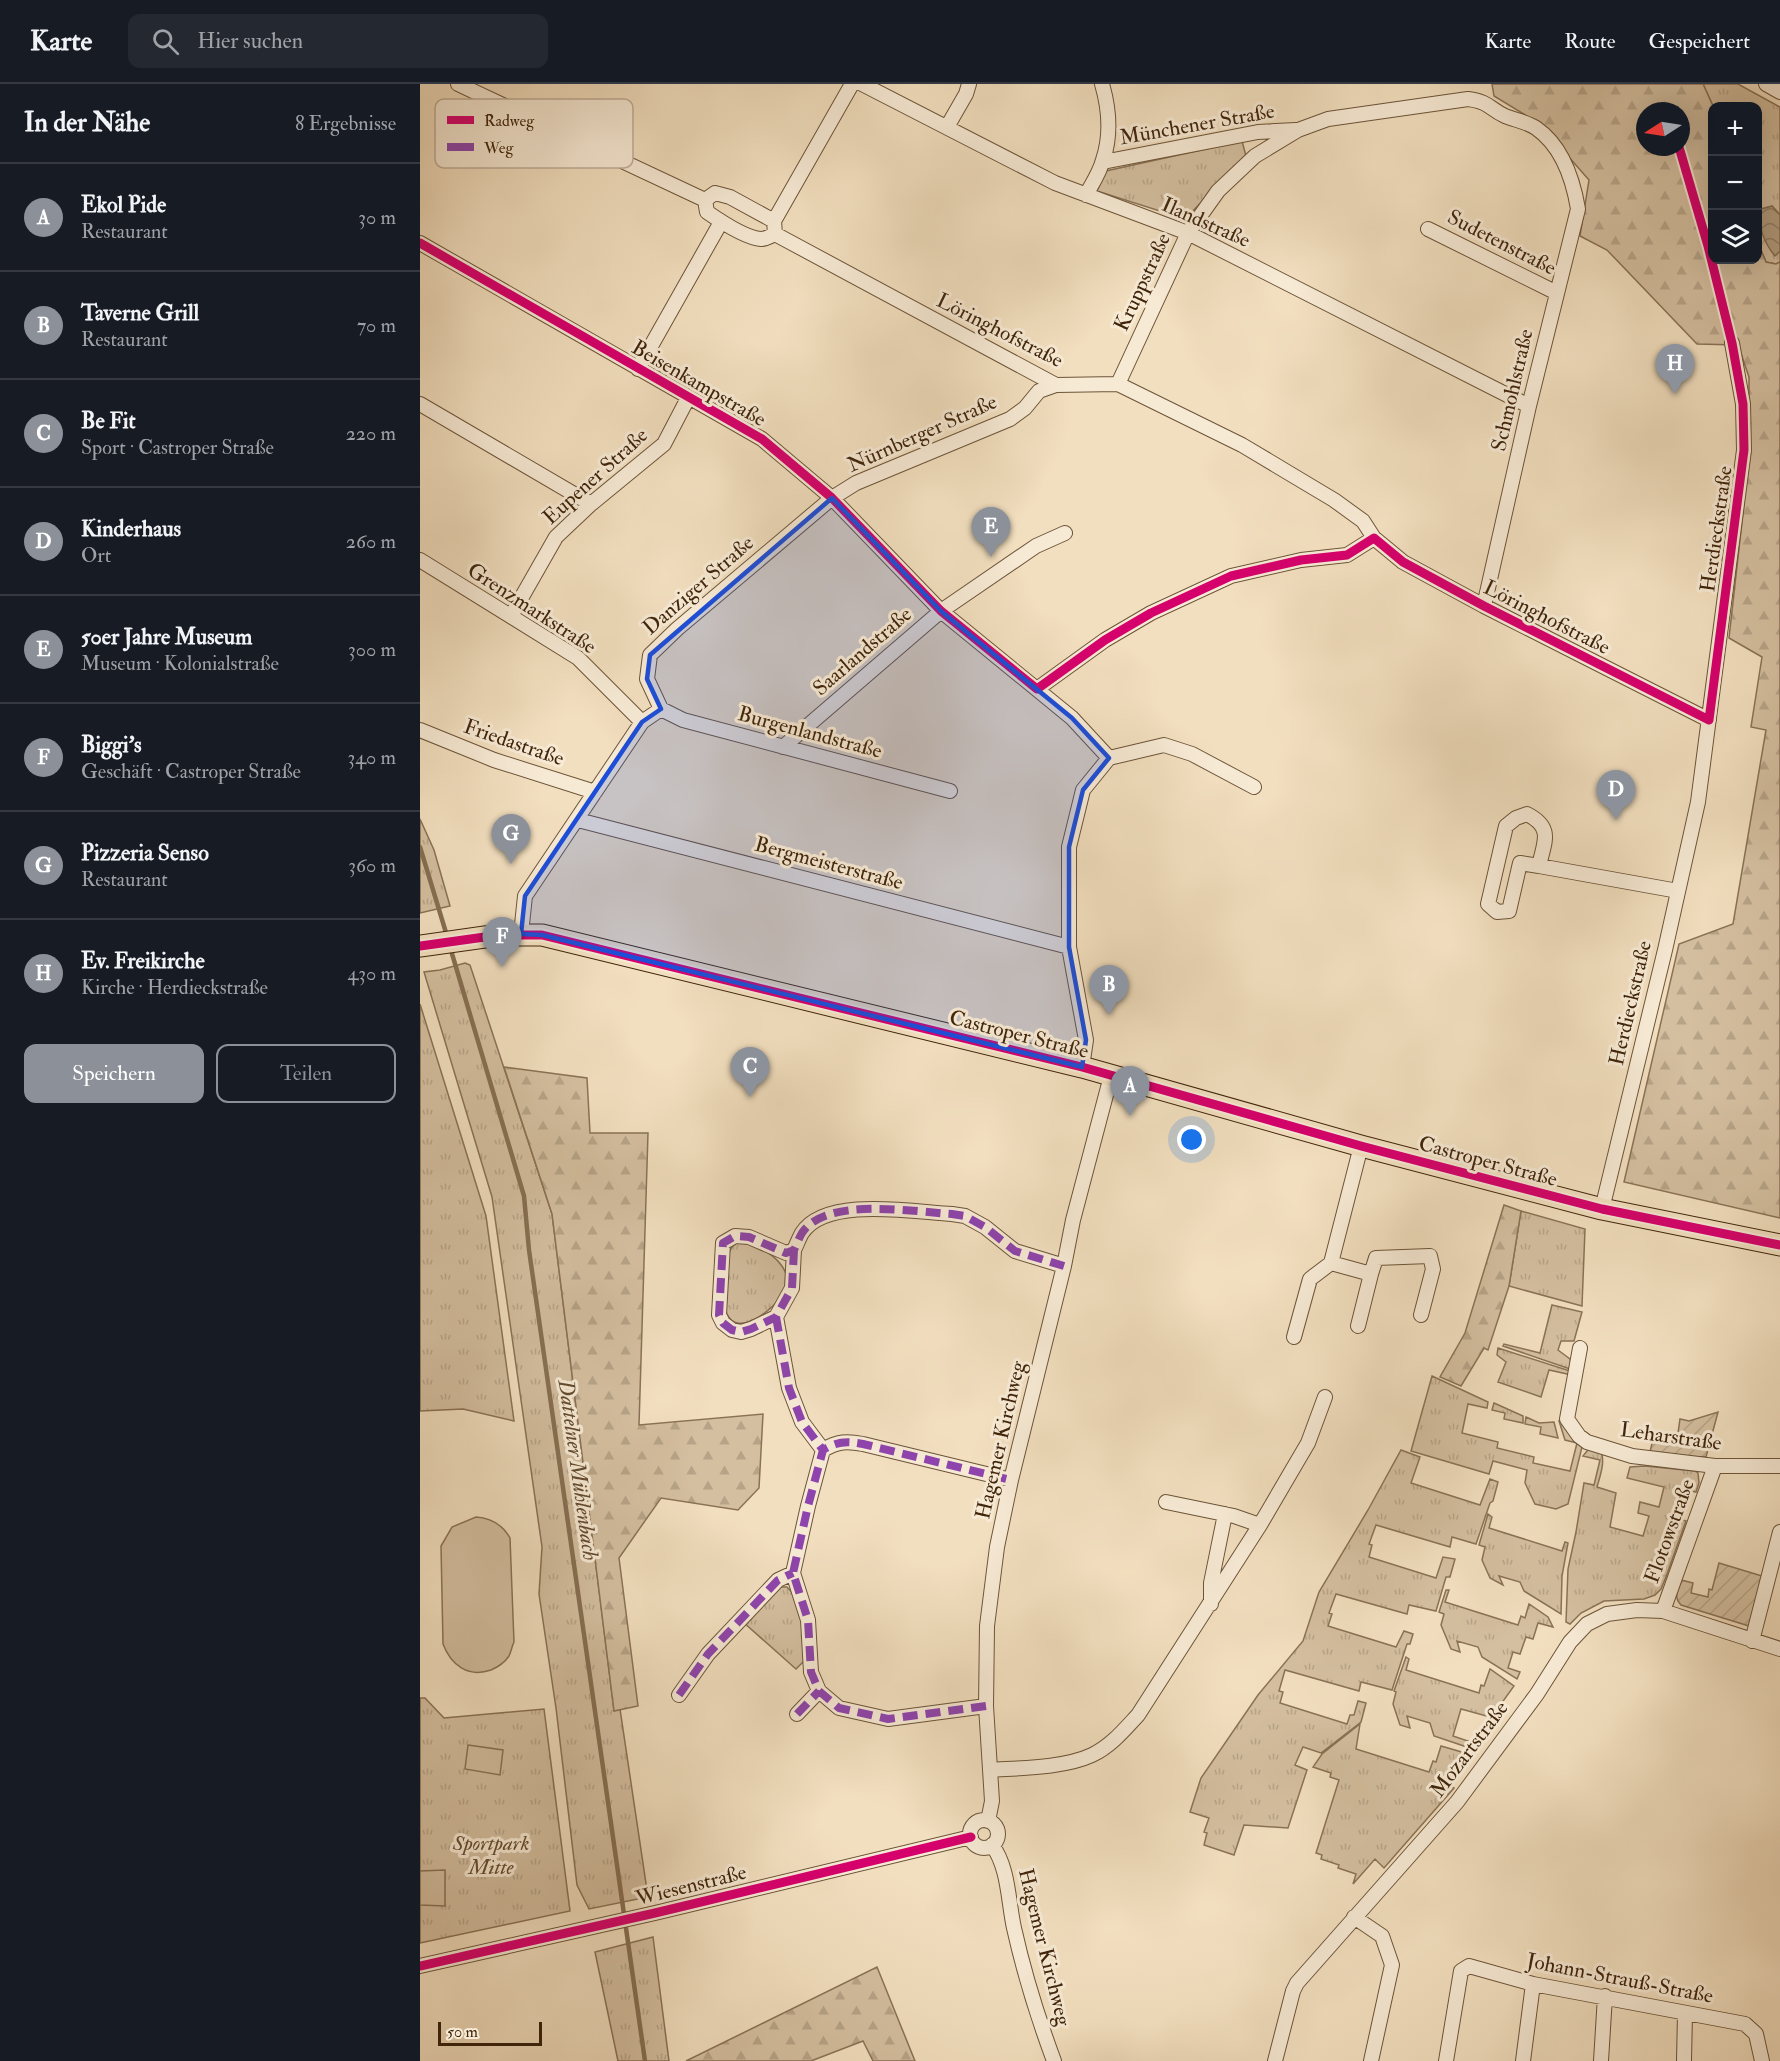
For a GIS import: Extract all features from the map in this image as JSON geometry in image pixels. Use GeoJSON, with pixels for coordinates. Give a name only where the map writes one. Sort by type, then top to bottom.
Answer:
{"type":"FeatureCollection","features":[{"type":"Feature","properties":{"kind":"main road","name":"Castroper Straße"},"geometry":{"type":"LineString","coordinates":[[426,945],[459,939],[521,934],[542,935],[1082,1067],[1360,1146],[1602,1209],[1780,1245]]}},
{"type":"Feature","properties":{"kind":"street","name":"Löringhofstraße"},"geometry":{"type":"LineString","coordinates":[[458,84],[490,99]]}},
{"type":"Feature","properties":{"kind":"street"},"geometry":{"type":"LineString","coordinates":[[774,227],[852,84]]}},
{"type":"Feature","properties":{"kind":"street","name":"Ilandstraße"},"geometry":{"type":"LineString","coordinates":[[862,84],[1055,183],[1188,233],[1529,406]]}},
{"type":"Feature","properties":{"kind":"street"},"geometry":{"type":"LineString","coordinates":[[947,127],[966,94],[969,84]]}},
{"type":"Feature","properties":{"kind":"street"},"geometry":{"type":"LineString","coordinates":[[1086,195],[1103,162],[1108,134],[1106,99],[1102,84]]}},
{"type":"Feature","properties":{"kind":"street"},"geometry":{"type":"LineString","coordinates":[[1766,84],[1780,92]]}},
{"type":"Feature","properties":{"kind":"street","name":"Kruppstraße"},"geometry":{"type":"LineString","coordinates":[[1118,384],[1188,233],[1218,190],[1254,156],[1298,130],[1328,119],[1468,99],[1484,101],[1503,115],[1535,127],[1551,142],[1574,184]]}},
{"type":"Feature","properties":{"kind":"street","name":"Münchener Straße"},"geometry":{"type":"LineString","coordinates":[[1103,162],[1258,132],[1298,130]]}},
{"type":"Feature","properties":{"kind":"street","name":"Löringhofstraße"},"geometry":{"type":"LineString","coordinates":[[633,166],[705,200]]}},
{"type":"Feature","properties":{"kind":"street","name":"Schmohlstraße"},"geometry":{"type":"LineString","coordinates":[[1484,606],[1529,406],[1578,209],[1574,184]]}},
{"type":"Feature","properties":{"kind":"street","name":"Löringhofstraße"},"geometry":{"type":"LineString","coordinates":[[705,200],[715,193],[730,197],[774,227],[1056,385],[1118,384],[1242,445],[1334,500],[1363,521],[1374,538],[1403,562],[1484,606],[1709,720]]}},
{"type":"Feature","properties":{"kind":"street","name":"Löringhofstraße"},"geometry":{"type":"LineString","coordinates":[[705,200],[707,212],[721,222],[750,236],[763,240],[774,227]]}},
{"type":"Feature","properties":{"kind":"street"},"geometry":{"type":"LineString","coordinates":[[638,369],[721,222]]}},
{"type":"Feature","properties":{"kind":"street","name":"Sudetenstraße"},"geometry":{"type":"LineString","coordinates":[[1428,229],[1557,293]]}},
{"type":"Feature","properties":{"kind":"street","name":"Beisenkampstraße"},"geometry":{"type":"LineString","coordinates":[[420,243],[762,439],[832,498],[941,611],[1072,718],[1109,758]]}},
{"type":"Feature","properties":{"kind":"street","name":"Herdieckstraße"},"geometry":{"type":"LineString","coordinates":[[1602,1209],[1698,802],[1744,450],[1743,404],[1732,343]]}},
{"type":"Feature","properties":{"kind":"street","name":"Nürnberger Straße"},"geometry":{"type":"LineString","coordinates":[[832,498],[856,483],[1010,419],[1025,408],[1039,391],[1056,385]]}},
{"type":"Feature","properties":{"kind":"street","name":"Eupener Straße"},"geometry":{"type":"LineString","coordinates":[[511,616],[556,537],[591,504],[664,444],[688,398]]}},
{"type":"Feature","properties":{"kind":"street"},"geometry":{"type":"LineString","coordinates":[[420,404],[591,504]]}},
{"type":"Feature","properties":{"kind":"street","name":"Danziger Straße"},"geometry":{"type":"LineString","coordinates":[[661,709],[647,679],[650,655],[677,629],[832,498]]}},
{"type":"Feature","properties":{"kind":"street","name":"Saarlandstraße"},"geometry":{"type":"LineString","coordinates":[[783,747],[941,611],[1035,546],[1065,532]]}},
{"type":"Feature","properties":{"kind":"street"},"geometry":{"type":"LineString","coordinates":[[1037,689],[1106,640],[1151,613],[1232,576],[1301,560],[1347,555],[1374,538]]}},
{"type":"Feature","properties":{"kind":"street","name":"Grenzmarkstraße"},"geometry":{"type":"LineString","coordinates":[[420,560],[578,658],[642,722]]}},
{"type":"Feature","properties":{"kind":"street"},"geometry":{"type":"LineString","coordinates":[[521,934],[525,897],[642,722],[661,709]]}},
{"type":"Feature","properties":{"kind":"street","name":"Burgenlandstraße"},"geometry":{"type":"LineString","coordinates":[[661,709],[683,720],[950,791]]}},
{"type":"Feature","properties":{"kind":"street","name":"Friedastraße"},"geometry":{"type":"LineString","coordinates":[[420,730],[494,760],[596,792]]}},
{"type":"Feature","properties":{"kind":"street"},"geometry":{"type":"LineString","coordinates":[[1082,1067],[1086,1040],[1069,948],[1070,847],[1083,790],[1109,758],[1164,745],[1192,754],[1254,787]]}},
{"type":"Feature","properties":{"kind":"street"},"geometry":{"type":"LineString","coordinates":[[1539,866],[1546,834],[1540,821],[1527,814],[1516,818],[1506,826],[1488,904],[1497,912],[1509,911],[1520,863],[1678,891]]}},
{"type":"Feature","properties":{"kind":"street","name":"Bergmeisterstraße"},"geometry":{"type":"LineString","coordinates":[[578,820],[1069,948]]}},
{"type":"Feature","properties":{"kind":"street","name":"Hagemer Kirchweg"},"geometry":{"type":"LineString","coordinates":[[1054,2061],[1015,1931],[1001,1857],[992,1845],[998,1836],[997,1830],[988,1821],[992,1801],[986,1706],[987,1626],[997,1547],[1011,1480],[1064,1266],[1073,1220],[1111,1076]]}},
{"type":"Feature","properties":{"kind":"street"},"geometry":{"type":"LineString","coordinates":[[1294,1337],[1310,1279],[1331,1263],[1360,1146]]}},
{"type":"Feature","properties":{"kind":"street"},"geometry":{"type":"LineString","coordinates":[[794,1250],[786,1253],[750,1237],[735,1236],[723,1243],[718,1315],[723,1323],[732,1330],[741,1332],[776,1317],[792,1288],[794,1250],[802,1232],[817,1219],[833,1212],[851,1209],[965,1216],[985,1227],[1015,1251],[1064,1266]]}},
{"type":"Feature","properties":{"kind":"street"},"geometry":{"type":"LineString","coordinates":[[1358,1326],[1376,1258],[1430,1256],[1434,1269],[1421,1315]]}},
{"type":"Feature","properties":{"kind":"street"},"geometry":{"type":"LineString","coordinates":[[1331,1263],[1371,1274]]}},
{"type":"Feature","properties":{"kind":"street"},"geometry":{"type":"LineString","coordinates":[[776,1317],[789,1388],[802,1422],[824,1450]]}},
{"type":"Feature","properties":{"kind":"street","name":"Leharstraße"},"geometry":{"type":"LineString","coordinates":[[1580,1348],[1568,1419],[1579,1436],[1587,1442],[1632,1456],[1715,1466],[1780,1466]]}},
{"type":"Feature","properties":{"kind":"street"},"geometry":{"type":"LineString","coordinates":[[990,1770],[1053,1765],[1092,1755],[1118,1738],[1138,1715],[1260,1525],[1308,1443],[1325,1397]]}},
{"type":"Feature","properties":{"kind":"street"},"geometry":{"type":"LineString","coordinates":[[986,1706],[888,1719],[840,1708],[819,1692],[811,1672],[808,1620],[793,1573],[808,1506],[824,1450],[833,1444],[844,1441],[854,1442],[1011,1480]]}},
{"type":"Feature","properties":{"kind":"street","name":"Flotowstraße"},"geometry":{"type":"LineString","coordinates":[[1663,1611],[1715,1466]]}},
{"type":"Feature","properties":{"kind":"street"},"geometry":{"type":"LineString","coordinates":[[1166,1502],[1225,1514],[1260,1525]]}},
{"type":"Feature","properties":{"kind":"street"},"geometry":{"type":"LineString","coordinates":[[1211,1604],[1211,1583],[1225,1514]]}},
{"type":"Feature","properties":{"kind":"street"},"geometry":{"type":"LineString","coordinates":[[1752,1641],[1780,1532]]}},
{"type":"Feature","properties":{"kind":"street"},"geometry":{"type":"LineString","coordinates":[[679,1695],[708,1654],[778,1580],[793,1573]]}},
{"type":"Feature","properties":{"kind":"street","name":"Mozartstraße"},"geometry":{"type":"LineString","coordinates":[[1275,2061],[1297,1983],[1457,1802],[1537,1694],[1570,1642],[1587,1624],[1607,1614],[1637,1610],[1663,1611],[1780,1649]]}},
{"type":"Feature","properties":{"kind":"street"},"geometry":{"type":"LineString","coordinates":[[797,1714],[819,1692]]}},
{"type":"Feature","properties":{"kind":"street"},"geometry":{"type":"LineString","coordinates":[[988,1821],[975,1824],[971,1830],[971,1837],[980,1847],[992,1845]]}},
{"type":"Feature","properties":{"kind":"street","name":"Wiesenstraße"},"geometry":{"type":"LineString","coordinates":[[420,1966],[656,1913],[971,1837]]}},
{"type":"Feature","properties":{"kind":"street"},"geometry":{"type":"LineString","coordinates":[[1354,1917],[1382,1936],[1392,1965],[1371,2061]]}},
{"type":"Feature","properties":{"kind":"street","name":"Johann-Strauß-Straße"},"geometry":{"type":"LineString","coordinates":[[1446,2061],[1461,1971],[1469,1965],[1533,1984],[1745,2024],[1756,2034],[1762,2061]]}},
{"type":"Feature","properties":{"kind":"street"},"geometry":{"type":"LineString","coordinates":[[1523,2061],[1533,1984]]}},
{"type":"Feature","properties":{"kind":"street"},"geometry":{"type":"LineString","coordinates":[[1601,2061],[1605,1996]]}},
{"type":"Feature","properties":{"kind":"street"},"geometry":{"type":"LineString","coordinates":[[1684,2061],[1685,2013]]}},
{"type":"Feature","properties":{"kind":"highlighted area"},"geometry":{"type":"Polygon","coordinates":[[[832,498],[941,611],[1072,718],[1109,758],[1083,790],[1069,847],[1069,947],[1086,1040],[1082,1067],[542,935],[521,934],[525,896],[642,722],[661,709],[647,679],[650,655],[832,498]]]}},
{"type":"Feature","properties":{"kind":"green space"},"geometry":{"type":"Polygon","coordinates":[[[1492,84],[1703,84],[1711,102],[1708,102],[1708,264],[1762,264],[1762,252],[1766,262],[1776,264],[1780,262],[1780,1218],[1624,1182],[1679,944],[1733,924],[1766,730],[1751,727],[1762,657],[1729,638],[1749,459],[1749,377],[1738,345],[1697,344],[1607,250],[1580,236],[1589,180],[1540,124],[1494,96],[1492,84]]]}},
{"type":"Feature","properties":{"kind":"green space"},"geometry":{"type":"Polygon","coordinates":[[[1703,84],[1738,84],[1780,107],[1780,215],[1772,206],[1762,209],[1762,102],[1711,102],[1703,84]]]}},
{"type":"Feature","properties":{"kind":"green space"},"geometry":{"type":"Polygon","coordinates":[[[1242,141],[1246,156],[1185,219],[1097,191],[1106,171],[1242,141]]]}},
{"type":"Feature","properties":{"kind":"green space"},"geometry":{"type":"Polygon","coordinates":[[[1762,211],[1780,252],[1780,262],[1776,264],[1766,262],[1762,252],[1762,211]]]}},
{"type":"Feature","properties":{"kind":"green space"},"geometry":{"type":"Polygon","coordinates":[[[420,819],[434,850],[450,906],[420,913],[420,819]]]}},
{"type":"Feature","properties":{"kind":"green space"},"geometry":{"type":"Polygon","coordinates":[[[465,963],[470,965],[552,1214],[614,1710],[620,1709],[648,1897],[589,1909],[577,1885],[556,1708],[539,1594],[542,1547],[492,1197],[424,972],[465,963]]]}},
{"type":"Feature","properties":{"kind":"green space"},"geometry":{"type":"Polygon","coordinates":[[[420,1004],[486,1216],[514,1421],[463,1409],[420,1411],[420,1004]]]}},
{"type":"Feature","properties":{"kind":"green space"},"geometry":{"type":"Polygon","coordinates":[[[504,1067],[587,1078],[590,1133],[648,1133],[639,1425],[763,1414],[759,1488],[738,1510],[661,1498],[619,1558],[638,1706],[614,1711],[552,1214],[504,1067]]]}},
{"type":"Feature","properties":{"kind":"green space"},"geometry":{"type":"Polygon","coordinates":[[[1504,1205],[1521,1211],[1509,1286],[1488,1350],[1484,1348],[1461,1386],[1440,1377],[1465,1333],[1504,1205]]]}},
{"type":"Feature","properties":{"kind":"green space"},"geometry":{"type":"Polygon","coordinates":[[[1521,1211],[1585,1229],[1582,1306],[1509,1286],[1521,1211]]]}},
{"type":"Feature","properties":{"kind":"green space"},"geometry":{"type":"Polygon","coordinates":[[[744,1242],[770,1254],[784,1269],[787,1277],[782,1296],[771,1308],[755,1319],[739,1323],[732,1321],[726,1311],[727,1266],[731,1248],[735,1243],[744,1242]]]}},
{"type":"Feature","properties":{"kind":"green space"},"geometry":{"type":"Polygon","coordinates":[[[1552,1305],[1582,1312],[1574,1341],[1561,1341],[1558,1350],[1570,1359],[1573,1370],[1503,1346],[1504,1344],[1540,1353],[1552,1305]]]}},
{"type":"Feature","properties":{"kind":"green space"},"geometry":{"type":"Polygon","coordinates":[[[1498,1348],[1573,1372],[1572,1375],[1549,1370],[1541,1397],[1498,1382],[1506,1362],[1497,1355],[1498,1348]]]}},
{"type":"Feature","properties":{"kind":"green space"},"geometry":{"type":"Polygon","coordinates":[[[1432,1376],[1488,1402],[1487,1408],[1468,1404],[1462,1433],[1498,1442],[1497,1448],[1534,1457],[1533,1463],[1570,1471],[1577,1443],[1565,1440],[1559,1421],[1563,1421],[1583,1443],[1568,1504],[1556,1509],[1535,1504],[1525,1483],[1527,1470],[1493,1461],[1489,1474],[1411,1451],[1432,1376]]]}},
{"type":"Feature","properties":{"kind":"green space"},"geometry":{"type":"Polygon","coordinates":[[[1494,1403],[1523,1416],[1523,1423],[1504,1419],[1505,1413],[1492,1410],[1494,1403]]]}},
{"type":"Feature","properties":{"kind":"green space"},"geometry":{"type":"Polygon","coordinates":[[[1718,1412],[1706,1457],[1650,1452],[1654,1435],[1677,1440],[1680,1419],[1689,1421],[1718,1412]]]}},
{"type":"Feature","properties":{"kind":"green space"},"geometry":{"type":"Polygon","coordinates":[[[1526,1417],[1539,1423],[1554,1422],[1558,1438],[1540,1434],[1541,1427],[1525,1424],[1526,1417]]]}},
{"type":"Feature","properties":{"kind":"green space"},"geometry":{"type":"Polygon","coordinates":[[[1591,1446],[1601,1449],[1603,1459],[1597,1487],[1616,1493],[1610,1527],[1643,1536],[1649,1516],[1638,1513],[1640,1502],[1659,1507],[1664,1487],[1627,1478],[1630,1467],[1645,1466],[1695,1471],[1698,1473],[1699,1483],[1696,1492],[1684,1489],[1675,1518],[1686,1521],[1661,1589],[1655,1595],[1644,1599],[1604,1601],[1581,1613],[1570,1624],[1566,1622],[1568,1569],[1584,1483],[1594,1485],[1600,1460],[1583,1456],[1591,1446]]]}},
{"type":"Feature","properties":{"kind":"green space"},"geometry":{"type":"Polygon","coordinates":[[[1401,1450],[1420,1457],[1411,1483],[1480,1505],[1490,1479],[1498,1482],[1476,1544],[1452,1537],[1450,1547],[1376,1525],[1369,1544],[1372,1545],[1369,1557],[1436,1578],[1443,1557],[1455,1559],[1450,1577],[1446,1577],[1436,1611],[1409,1605],[1407,1614],[1336,1594],[1329,1613],[1332,1614],[1328,1626],[1396,1647],[1404,1631],[1413,1634],[1410,1644],[1407,1644],[1392,1690],[1361,1682],[1359,1691],[1285,1670],[1279,1691],[1283,1692],[1280,1703],[1347,1724],[1350,1715],[1354,1715],[1358,1701],[1366,1703],[1361,1722],[1321,1753],[1303,1747],[1295,1765],[1307,1770],[1288,1828],[1244,1825],[1234,1855],[1204,1845],[1207,1833],[1204,1832],[1209,1818],[1190,1812],[1201,1778],[1258,1695],[1303,1641],[1319,1592],[1401,1450]]]}},
{"type":"Feature","properties":{"kind":"green space"},"geometry":{"type":"Polygon","coordinates":[[[1488,1514],[1492,1517],[1489,1528],[1562,1551],[1565,1542],[1568,1543],[1562,1576],[1561,1614],[1524,1591],[1520,1582],[1499,1576],[1503,1585],[1490,1578],[1482,1560],[1485,1547],[1479,1545],[1488,1514]]]}},
{"type":"Feature","properties":{"kind":"green space"},"geometry":{"type":"Polygon","coordinates":[[[476,1517],[496,1523],[510,1538],[514,1642],[509,1656],[501,1664],[483,1672],[461,1668],[451,1658],[443,1644],[441,1546],[452,1527],[476,1517]]]}},
{"type":"Feature","properties":{"kind":"green space"},"geometry":{"type":"Polygon","coordinates":[[[1719,1563],[1762,1576],[1749,1626],[1681,1605],[1677,1599],[1681,1580],[1693,1583],[1691,1593],[1708,1597],[1719,1563]]]}},
{"type":"Feature","properties":{"kind":"green space"},"geometry":{"type":"Polygon","coordinates":[[[787,1587],[793,1594],[801,1612],[805,1660],[796,1669],[743,1622],[776,1588],[787,1587]]]}},
{"type":"Feature","properties":{"kind":"green space"},"geometry":{"type":"Polygon","coordinates":[[[1446,1590],[1449,1590],[1445,1602],[1518,1625],[1521,1616],[1525,1618],[1529,1604],[1548,1617],[1553,1627],[1538,1623],[1533,1639],[1526,1637],[1520,1654],[1513,1652],[1508,1668],[1520,1672],[1517,1679],[1482,1657],[1478,1647],[1457,1641],[1460,1652],[1451,1649],[1441,1625],[1444,1614],[1439,1612],[1446,1590]]]}},
{"type":"Feature","properties":{"kind":"green space"},"geometry":{"type":"Polygon","coordinates":[[[1406,1657],[1409,1659],[1406,1670],[1479,1693],[1490,1669],[1514,1686],[1490,1717],[1461,1709],[1453,1736],[1474,1743],[1470,1748],[1434,1736],[1430,1723],[1407,1716],[1410,1728],[1400,1725],[1393,1704],[1396,1692],[1394,1691],[1406,1657]]]}},
{"type":"Feature","properties":{"kind":"green space","name":"Sportpark Mitte"},"geometry":{"type":"Polygon","coordinates":[[[420,1698],[425,1698],[444,1718],[544,1709],[570,1911],[420,1943],[420,1698]]]}},
{"type":"Feature","properties":{"kind":"green space"},"geometry":{"type":"Polygon","coordinates":[[[1360,1724],[1356,1749],[1429,1772],[1433,1761],[1436,1762],[1441,1746],[1465,1753],[1445,1781],[1454,1788],[1384,1868],[1375,1859],[1353,1884],[1356,1874],[1338,1868],[1339,1865],[1321,1859],[1322,1855],[1316,1853],[1339,1780],[1330,1777],[1331,1773],[1313,1767],[1322,1754],[1360,1724]]]}},
{"type":"Feature","properties":{"kind":"green space"},"geometry":{"type":"Polygon","coordinates":[[[468,1745],[503,1750],[500,1775],[465,1769],[468,1745]]]}},
{"type":"Feature","properties":{"kind":"green space"},"geometry":{"type":"Polygon","coordinates":[[[445,1870],[445,1906],[420,1905],[420,1871],[445,1870]]]}},
{"type":"Feature","properties":{"kind":"green space"},"geometry":{"type":"Polygon","coordinates":[[[653,1937],[669,2061],[618,2061],[595,1952],[653,1937]]]}},
{"type":"Feature","properties":{"kind":"green space"},"geometry":{"type":"Polygon","coordinates":[[[877,1967],[915,2061],[873,2061],[863,2041],[811,2061],[686,2061],[877,1967]]]}},
{"type":"Feature","properties":{"kind":"water"},"geometry":{"type":"Polygon","coordinates":[[[1772,206],[1780,215],[1780,251],[1775,256],[1762,230],[1762,209],[1772,206]]]}},
{"type":"Feature","properties":{"kind":"waterway","name":"Dattelner Mühlenbach"},"geometry":{"type":"LineString","coordinates":[[420,847],[447,936]]}},
{"type":"Feature","properties":{"kind":"waterway","name":"Dattelner Mühlenbach"},"geometry":{"type":"LineString","coordinates":[[450,947],[524,1196],[529,1250],[645,2061]]}},
{"type":"Feature","properties":{"kind":"marked path"},"geometry":{"type":"LineString","coordinates":[[794,1250],[792,1288],[776,1317],[741,1332],[732,1330],[723,1323],[719,1315],[723,1243],[735,1236],[749,1237],[786,1253],[794,1250],[802,1233],[814,1221],[830,1214],[850,1210],[894,1209],[965,1216],[985,1227],[1015,1251],[1064,1266]]}},
{"type":"Feature","properties":{"kind":"marked path"},"geometry":{"type":"LineString","coordinates":[[776,1317],[789,1388],[802,1422],[823,1450]]}},
{"type":"Feature","properties":{"kind":"marked path"},"geometry":{"type":"LineString","coordinates":[[986,1706],[888,1719],[839,1708],[819,1691],[811,1672],[808,1620],[793,1573],[823,1450],[833,1445],[847,1442],[863,1444],[1011,1480]]}},
{"type":"Feature","properties":{"kind":"marked path"},"geometry":{"type":"LineString","coordinates":[[679,1695],[708,1654],[778,1580],[793,1573]]}},
{"type":"Feature","properties":{"kind":"marked path"},"geometry":{"type":"LineString","coordinates":[[797,1714],[819,1691]]}},
{"type":"Feature","properties":{"kind":"cycle path"},"geometry":{"type":"LineString","coordinates":[[420,243],[762,439],[832,498],[941,611],[1037,689],[1105,640],[1151,613],[1231,576],[1301,560],[1347,555],[1374,538],[1403,562],[1484,606],[1709,720],[1744,450],[1743,404],[1732,343],[1708,246],[1682,156]]}},
{"type":"Feature","properties":{"kind":"cycle path"},"geometry":{"type":"LineString","coordinates":[[420,946],[499,935],[542,935],[1082,1067],[1361,1146],[1602,1209],[1780,1245]]}},
{"type":"Feature","properties":{"kind":"cycle path"},"geometry":{"type":"LineString","coordinates":[[420,1966],[655,1913],[971,1837]]}},
{"type":"Feature","properties":{"kind":"place","name":"Ev. Freikirche"},"geometry":{"type":"Point","coordinates":[1675,394]}},
{"type":"Feature","properties":{"kind":"place","name":"50er Jahre Museum"},"geometry":{"type":"Point","coordinates":[991,557]}},
{"type":"Feature","properties":{"kind":"place","name":"Kinderhaus"},"geometry":{"type":"Point","coordinates":[1616,820]}},
{"type":"Feature","properties":{"kind":"place","name":"Pizzeria Senso"},"geometry":{"type":"Point","coordinates":[511,864]}},
{"type":"Feature","properties":{"kind":"place","name":"Biggi's"},"geometry":{"type":"Point","coordinates":[502,967]}},
{"type":"Feature","properties":{"kind":"place","name":"Taverne Grill"},"geometry":{"type":"Point","coordinates":[1109,1015]}},
{"type":"Feature","properties":{"kind":"place","name":"Be Fit"},"geometry":{"type":"Point","coordinates":[750,1097]}},
{"type":"Feature","properties":{"kind":"place","name":"Ekol Pide"},"geometry":{"type":"Point","coordinates":[1130,1116]}}]}
